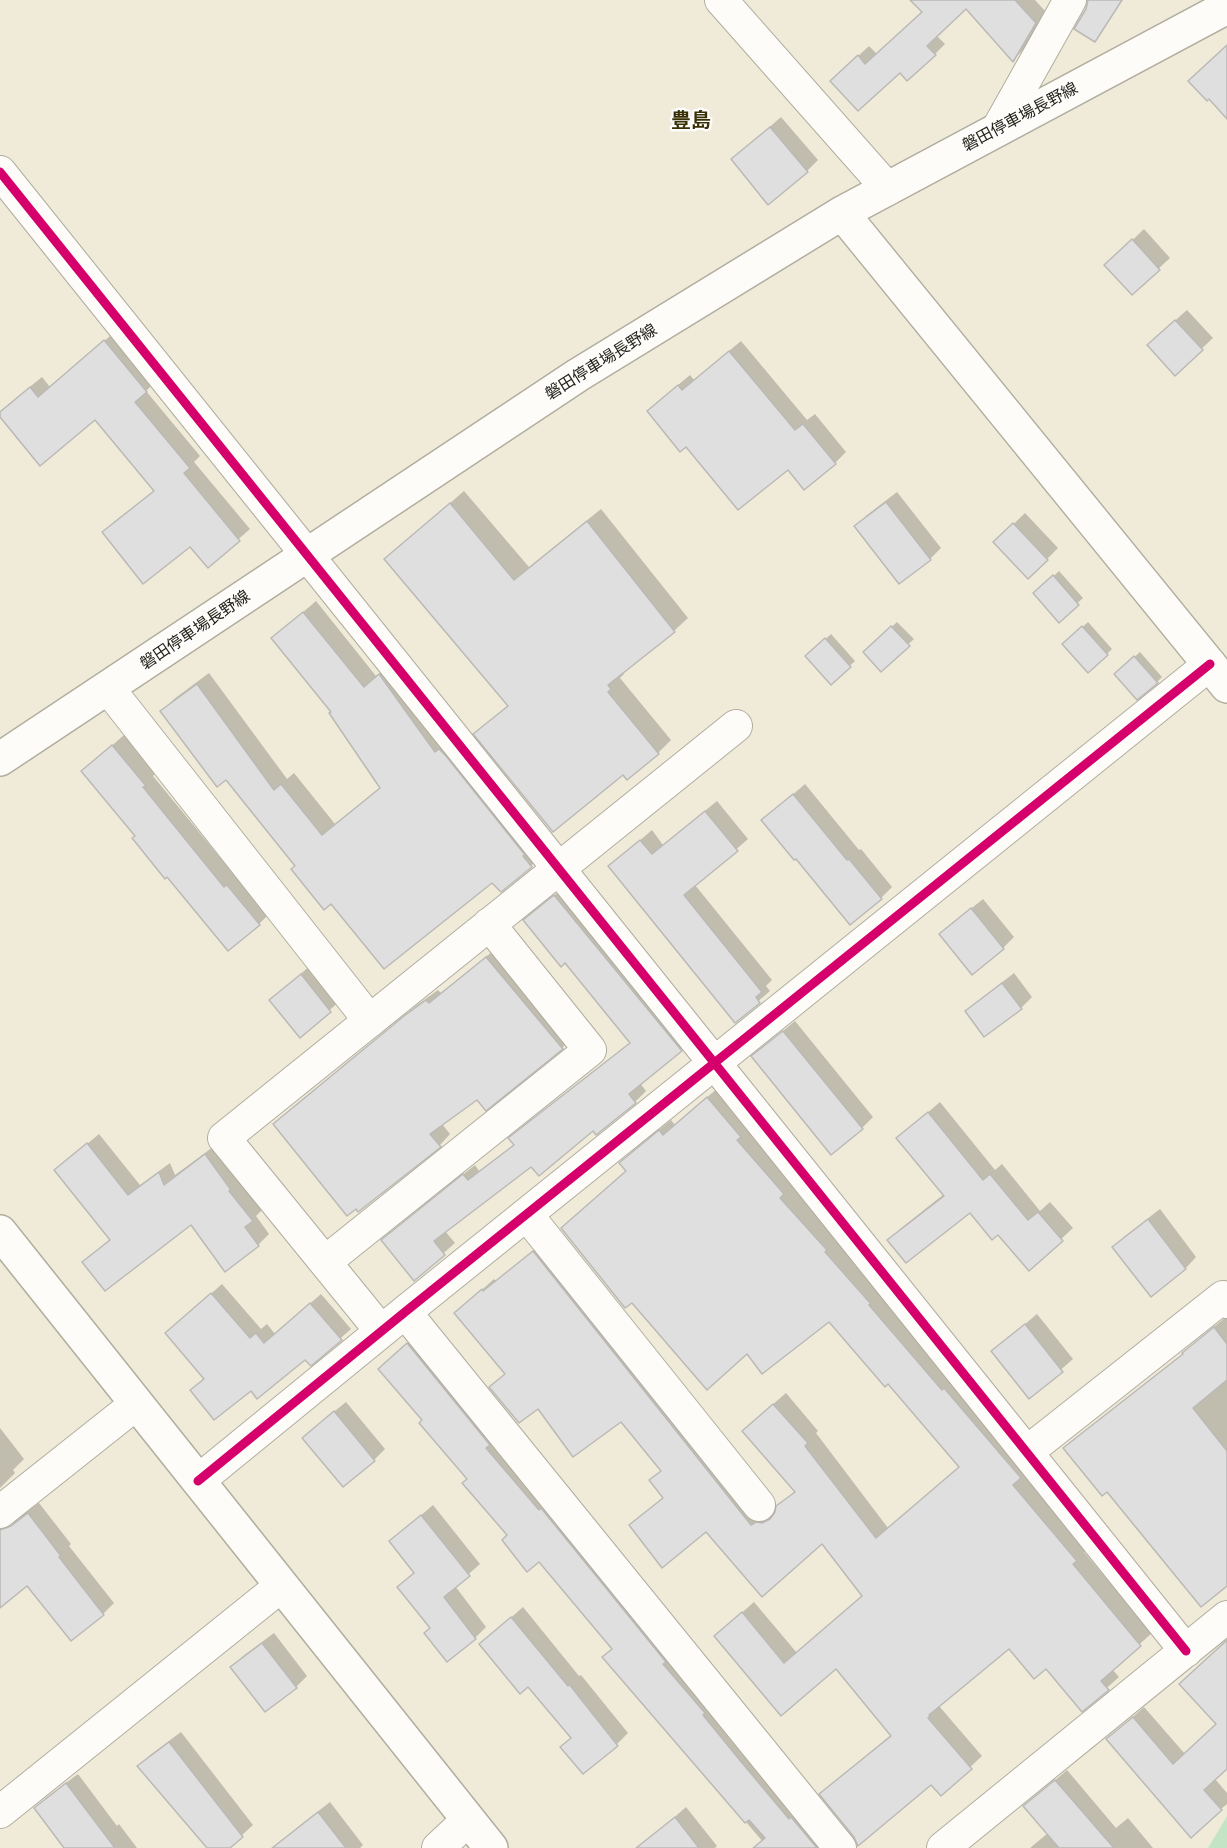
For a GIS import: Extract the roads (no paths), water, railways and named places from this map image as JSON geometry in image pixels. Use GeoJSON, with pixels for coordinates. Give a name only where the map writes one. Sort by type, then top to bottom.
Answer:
{"type":"FeatureCollection","features":[{"type":"Feature","properties":{"kind":"main road","name":"磐田停車場長野線"},"geometry":{"type":"LineString","coordinates":[[0,759],[579,375],[842,213],[997,130],[1212,7]]}},
{"type":"Feature","properties":{"kind":"main road"},"geometry":{"type":"LineString","coordinates":[[842,213],[1218,675]]}},
{"type":"Feature","properties":{"kind":"main road"},"geometry":{"type":"LineString","coordinates":[[0,1232],[491,1848]]}},
{"type":"Feature","properties":{"kind":"street"},"geometry":{"type":"LineString","coordinates":[[721,0],[888,189]]}},
{"type":"Feature","properties":{"kind":"street"},"geometry":{"type":"LineString","coordinates":[[997,130],[1070,0]]}},
{"type":"Feature","properties":{"kind":"street"},"geometry":{"type":"LineString","coordinates":[[0,172],[1186,1651]]}},
{"type":"Feature","properties":{"kind":"street"},"geometry":{"type":"LineString","coordinates":[[198,1481],[715,1064],[1218,675]]}},
{"type":"Feature","properties":{"kind":"street"},"geometry":{"type":"LineString","coordinates":[[108,688],[369,1021]]}},
{"type":"Feature","properties":{"kind":"street"},"geometry":{"type":"LineString","coordinates":[[736,726],[224,1138],[324,1262],[393,1322],[840,1848]]}},
{"type":"Feature","properties":{"kind":"street"},"geometry":{"type":"LineString","coordinates":[[324,1262],[590,1050],[489,924]]}},
{"type":"Feature","properties":{"kind":"street"},"geometry":{"type":"LineString","coordinates":[[527,1215],[759,1505]]}},
{"type":"Feature","properties":{"kind":"street"},"geometry":{"type":"LineString","coordinates":[[1027,1452],[1223,1297],[1227,1302]]}},
{"type":"Feature","properties":{"kind":"street"},"geometry":{"type":"LineString","coordinates":[[0,1512],[136,1404]]}},
{"type":"Feature","properties":{"kind":"street"},"geometry":{"type":"LineString","coordinates":[[0,1812],[281,1586]]}},
{"type":"Feature","properties":{"kind":"street"},"geometry":{"type":"LineString","coordinates":[[943,1848],[1227,1617]]}},
{"type":"Feature","properties":{"kind":"street"},"geometry":{"type":"LineString","coordinates":[[438,1848],[468,1820]]}},
{"type":"Feature","properties":{"kind":"district","name":"豊島"},"geometry":{"type":"Point","coordinates":[691,121]}}]}
